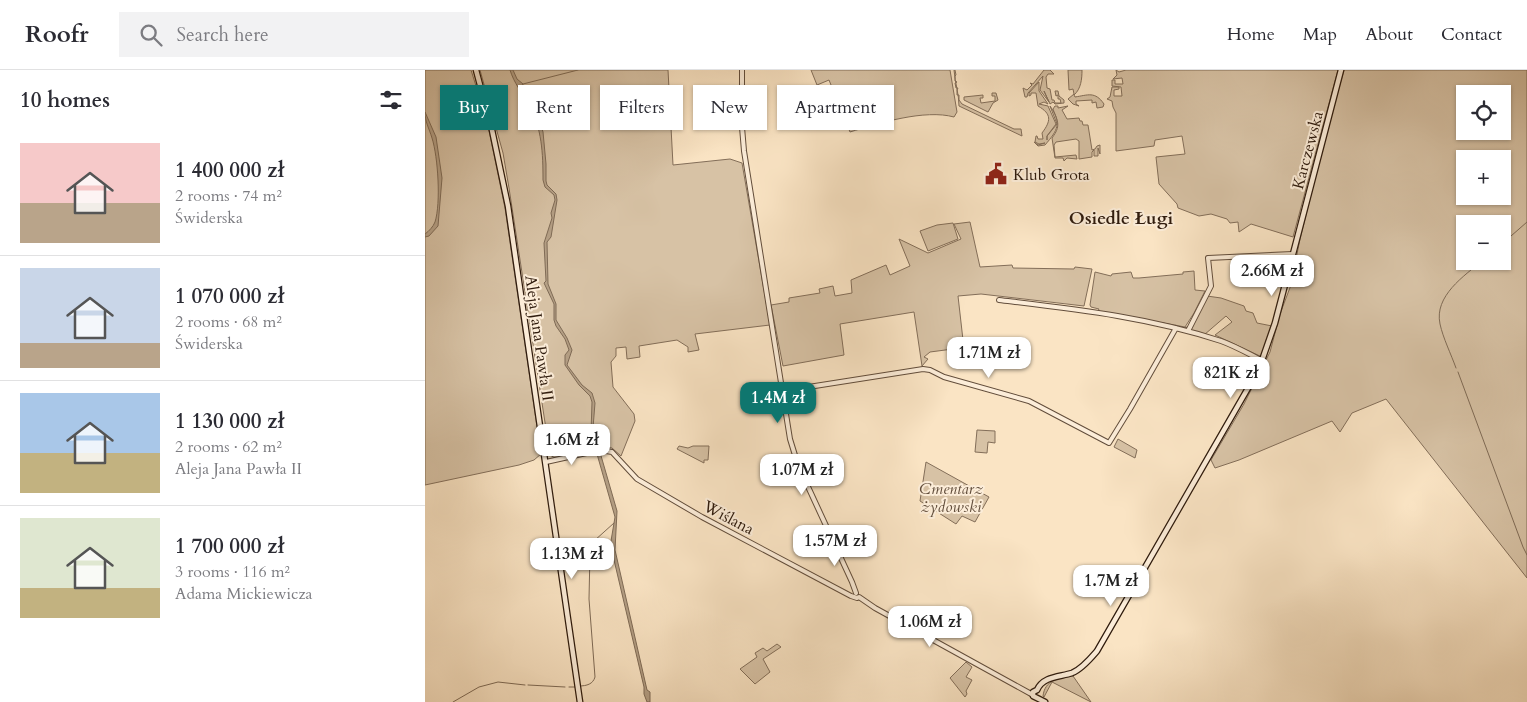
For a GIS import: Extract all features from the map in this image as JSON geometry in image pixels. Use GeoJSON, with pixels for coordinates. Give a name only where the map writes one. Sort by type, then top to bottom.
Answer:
{"type":"FeatureCollection","features":[{"type":"Feature","properties":{"kind":"main road","name":"Aleja Jana Pawła II"},"geometry":{"type":"LineString","coordinates":[[476,70],[506,194],[580,702]]}},
{"type":"Feature","properties":{"kind":"main road","name":"Karczewska"},"geometry":{"type":"LineString","coordinates":[[1037,693],[1043,683],[1051,678],[1074,672],[1097,651],[1263,361],[1275,325],[1341,70]]}},
{"type":"Feature","properties":{"kind":"street"},"geometry":{"type":"LineString","coordinates":[[742,70],[742,126],[745,159],[790,439],[796,459],[857,595]]}},
{"type":"Feature","properties":{"kind":"street"},"geometry":{"type":"LineString","coordinates":[[1188,331],[1211,286],[1208,258],[1293,254]]}},
{"type":"Feature","properties":{"kind":"street"},"geometry":{"type":"LineString","coordinates":[[999,300],[1094,311],[1176,328],[1223,342],[1263,361]]}},
{"type":"Feature","properties":{"kind":"street"},"geometry":{"type":"LineString","coordinates":[[783,391],[924,369],[944,377],[1029,401],[1109,443],[1116,434],[1176,328]]}},
{"type":"Feature","properties":{"kind":"street","name":"Wiślana"},"geometry":{"type":"LineString","coordinates":[[545,462],[600,450],[614,453],[637,479],[702,517],[857,595],[875,608],[1009,682],[1037,693]]}},
{"type":"Feature","properties":{"kind":"green space"},"geometry":{"type":"Polygon","coordinates":[[[425,70],[471,70],[476,85],[440,85],[440,130],[489,130],[505,208],[541,454],[534,460],[519,465],[425,485],[425,70]]]}},
{"type":"Feature","properties":{"kind":"green space"},"geometry":{"type":"Polygon","coordinates":[[[480,70],[668,70],[669,85],[600,85],[600,130],[671,130],[673,165],[730,159],[742,163],[770,325],[695,334],[699,350],[688,352],[688,347],[677,340],[639,346],[640,357],[627,359],[626,347],[616,348],[616,356],[611,362],[613,387],[634,414],[635,421],[621,456],[612,448],[603,447],[555,458],[550,455],[509,188],[497,130],[508,130],[508,85],[484,85],[480,70]]]}},
{"type":"Feature","properties":{"kind":"green space"},"geometry":{"type":"Polygon","coordinates":[[[811,70],[950,70],[957,112],[954,117],[930,115],[894,120],[894,85],[831,85],[829,80],[817,85],[811,70]]]}},
{"type":"Feature","properties":{"kind":"green space"},"geometry":{"type":"Polygon","coordinates":[[[1044,70],[1050,70],[1054,74],[1048,74],[1046,77],[1047,88],[1050,89],[1052,100],[1055,103],[1061,103],[1058,95],[1056,96],[1055,91],[1058,91],[1064,103],[1055,104],[1053,102],[1050,104],[1044,91],[1049,102],[1040,90],[1043,76],[1028,93],[1027,97],[1025,97],[1023,88],[1027,90],[1032,85],[1030,83],[1033,84],[1044,70]]]}},
{"type":"Feature","properties":{"kind":"green space"},"geometry":{"type":"Polygon","coordinates":[[[1068,70],[1082,70],[1081,84],[1074,95],[1075,97],[1088,95],[1097,97],[1104,104],[1103,107],[1097,108],[1096,102],[1092,103],[1092,100],[1076,101],[1076,104],[1079,106],[1073,104],[1068,99],[1074,94],[1073,89],[1069,90],[1068,70]]]}},
{"type":"Feature","properties":{"kind":"green space"},"geometry":{"type":"Polygon","coordinates":[[[1116,70],[1119,72],[1126,70],[1338,70],[1293,237],[1251,224],[1239,232],[1238,222],[1230,223],[1227,219],[1211,214],[1199,216],[1178,208],[1177,204],[1159,184],[1156,157],[1185,154],[1182,136],[1155,140],[1154,146],[1116,151],[1116,113],[1112,101],[1107,99],[1110,97],[1112,87],[1119,87],[1119,89],[1114,90],[1114,96],[1122,96],[1121,87],[1112,86],[1112,80],[1115,80],[1115,84],[1123,84],[1122,78],[1113,79],[1117,75],[1116,70]]]}},
{"type":"Feature","properties":{"kind":"green space"},"geometry":{"type":"Polygon","coordinates":[[[1342,70],[1337,95],[1344,70],[1527,70],[1527,578],[1386,399],[1352,413],[1340,432],[1332,421],[1239,460],[1215,468],[1211,460],[1244,404],[1270,352],[1280,314],[1291,285],[1300,239],[1342,70]]]}},
{"type":"Feature","properties":{"kind":"green space"},"geometry":{"type":"Polygon","coordinates":[[[1039,82],[1039,91],[1048,104],[1044,102],[1039,104],[1048,106],[1056,124],[1047,136],[1057,124],[1057,126],[1045,145],[1038,146],[1034,142],[1038,145],[1045,143],[1039,144],[1035,142],[1036,136],[1038,139],[1043,139],[1042,133],[1049,118],[1046,112],[1038,106],[1036,93],[1031,93],[1029,96],[1029,93],[1039,82]]]}},
{"type":"Feature","properties":{"kind":"green space"},"geometry":{"type":"Polygon","coordinates":[[[992,93],[996,93],[998,100],[993,103],[988,112],[964,100],[964,97],[983,95],[983,98],[980,98],[981,103],[995,101],[995,96],[992,96],[992,93]]]}},
{"type":"Feature","properties":{"kind":"green space"},"geometry":{"type":"Polygon","coordinates":[[[958,95],[962,104],[1014,129],[1021,129],[1022,136],[959,106],[958,95]]]}},
{"type":"Feature","properties":{"kind":"green space"},"geometry":{"type":"Polygon","coordinates":[[[1050,106],[1056,117],[1057,124],[1050,106]]]}},
{"type":"Feature","properties":{"kind":"green space"},"geometry":{"type":"Polygon","coordinates":[[[1055,106],[1058,106],[1058,108],[1068,106],[1062,110],[1067,119],[1079,118],[1083,125],[1088,125],[1092,150],[1100,145],[1100,154],[1098,148],[1098,156],[1094,156],[1094,150],[1092,157],[1079,159],[1079,141],[1076,139],[1056,142],[1054,145],[1055,157],[1076,155],[1077,159],[1067,158],[1064,161],[1063,158],[1055,158],[1052,138],[1058,127],[1053,109],[1055,106]]]}},
{"type":"Feature","properties":{"kind":"green space"},"geometry":{"type":"Polygon","coordinates":[[[970,222],[980,267],[1012,265],[1013,268],[1074,269],[1075,267],[1092,269],[1084,306],[981,294],[958,296],[963,340],[966,339],[968,347],[930,352],[924,357],[928,359],[922,366],[914,312],[840,324],[844,355],[783,366],[771,305],[789,302],[789,298],[820,293],[819,289],[833,286],[835,296],[852,293],[851,280],[886,265],[890,275],[910,266],[899,239],[928,253],[961,239],[954,224],[970,222]]]}},
{"type":"Feature","properties":{"kind":"green space"},"geometry":{"type":"Polygon","coordinates":[[[953,223],[958,239],[928,251],[920,231],[937,225],[953,223]]]}},
{"type":"Feature","properties":{"kind":"green space"},"geometry":{"type":"Polygon","coordinates":[[[1194,271],[1195,290],[1205,291],[1185,327],[1163,323],[1175,326],[1098,311],[1099,309],[1091,307],[1095,272],[1111,276],[1112,274],[1131,272],[1133,278],[1139,278],[1183,274],[1183,272],[1194,271]]]}},
{"type":"Feature","properties":{"kind":"green space"},"geometry":{"type":"Polygon","coordinates":[[[1207,296],[1221,298],[1244,306],[1246,311],[1253,313],[1257,323],[1272,326],[1262,357],[1215,335],[1232,322],[1226,316],[1204,335],[1191,330],[1207,296]]]}},
{"type":"Feature","properties":{"kind":"green space"},"geometry":{"type":"Polygon","coordinates":[[[977,430],[995,431],[995,443],[988,442],[987,453],[975,452],[977,430]]]}},
{"type":"Feature","properties":{"kind":"green space"},"geometry":{"type":"Polygon","coordinates":[[[1118,439],[1137,450],[1135,458],[1114,447],[1118,439]]]}},
{"type":"Feature","properties":{"kind":"green space"},"geometry":{"type":"Polygon","coordinates":[[[679,446],[688,448],[693,446],[709,446],[708,460],[704,460],[704,463],[677,449],[679,446]]]}},
{"type":"Feature","properties":{"kind":"green space","name":"Cmentarz żydowski"},"geometry":{"type":"Polygon","coordinates":[[[926,462],[989,497],[975,522],[962,516],[956,524],[920,501],[926,462]]]}},
{"type":"Feature","properties":{"kind":"green space"},"geometry":{"type":"Polygon","coordinates":[[[777,644],[781,647],[763,659],[770,672],[755,684],[740,669],[757,657],[755,653],[763,648],[767,651],[777,644]]]}},
{"type":"Feature","properties":{"kind":"green space"},"geometry":{"type":"Polygon","coordinates":[[[966,662],[972,667],[966,677],[972,680],[965,697],[950,678],[966,662]]]}},
{"type":"Feature","properties":{"kind":"green space"},"geometry":{"type":"Polygon","coordinates":[[[1073,676],[1091,702],[1052,682],[1043,696],[1049,683],[1057,679],[1073,676]]]}},
{"type":"Feature","properties":{"kind":"shaded area"},"geometry":{"type":"Polygon","coordinates":[[[510,70],[513,70],[517,79],[523,84],[518,85],[518,87],[510,70]]]}},
{"type":"Feature","properties":{"kind":"shaded area"},"geometry":{"type":"Polygon","coordinates":[[[425,112],[436,137],[442,178],[438,226],[429,236],[425,237],[425,234],[435,222],[437,214],[438,180],[436,156],[425,112]]]}},
{"type":"Feature","properties":{"kind":"shaded area"},"geometry":{"type":"Polygon","coordinates":[[[539,130],[542,130],[543,132],[547,185],[556,194],[557,200],[551,237],[547,242],[548,284],[556,304],[556,320],[572,350],[567,365],[582,385],[592,393],[595,403],[593,428],[617,511],[615,550],[647,690],[650,692],[650,702],[647,702],[644,694],[644,687],[614,560],[611,541],[615,517],[591,433],[592,402],[590,396],[579,385],[565,365],[565,355],[569,350],[565,339],[556,326],[554,304],[544,283],[546,281],[544,243],[552,218],[551,213],[555,200],[554,195],[545,187],[543,180],[539,130]]]}},
{"type":"Feature","properties":{"kind":"waterway"},"geometry":{"type":"LineString","coordinates":[[523,84],[578,70]]}},
{"type":"Feature","properties":{"kind":"waterway"},"geometry":{"type":"LineString","coordinates":[[1511,236],[1527,222]]}},
{"type":"Feature","properties":{"kind":"waterway"},"geometry":{"type":"LineString","coordinates":[[1456,368],[1445,340],[1439,314],[1441,304],[1446,296],[1459,280],[1471,270]]}},
{"type":"Feature","properties":{"kind":"waterway"},"geometry":{"type":"LineString","coordinates":[[1458,372],[1527,555]]}},
{"type":"Feature","properties":{"kind":"waterway"},"geometry":{"type":"LineString","coordinates":[[594,541],[614,523]]}},
{"type":"Feature","properties":{"kind":"waterway"},"geometry":{"type":"LineString","coordinates":[[579,686],[589,684],[595,677],[589,599],[590,552],[592,544]]}},
{"type":"Feature","properties":{"kind":"waterway"},"geometry":{"type":"LineString","coordinates":[[453,702],[479,687],[498,682],[525,685]]}},
{"type":"Feature","properties":{"kind":"waterway"},"geometry":{"type":"LineString","coordinates":[[528,685],[565,687]]}},
{"type":"Feature","properties":{"kind":"waterway"},"geometry":{"type":"LineString","coordinates":[[569,687],[575,687]]}},
{"type":"Feature","properties":{"kind":"place","name":"Klub Grota"},"geometry":{"type":"Point","coordinates":[996,174]}},
{"type":"Feature","properties":{"kind":"district","name":"Osiedle Ługi"},"geometry":{"type":"Point","coordinates":[1121,218]}}]}
